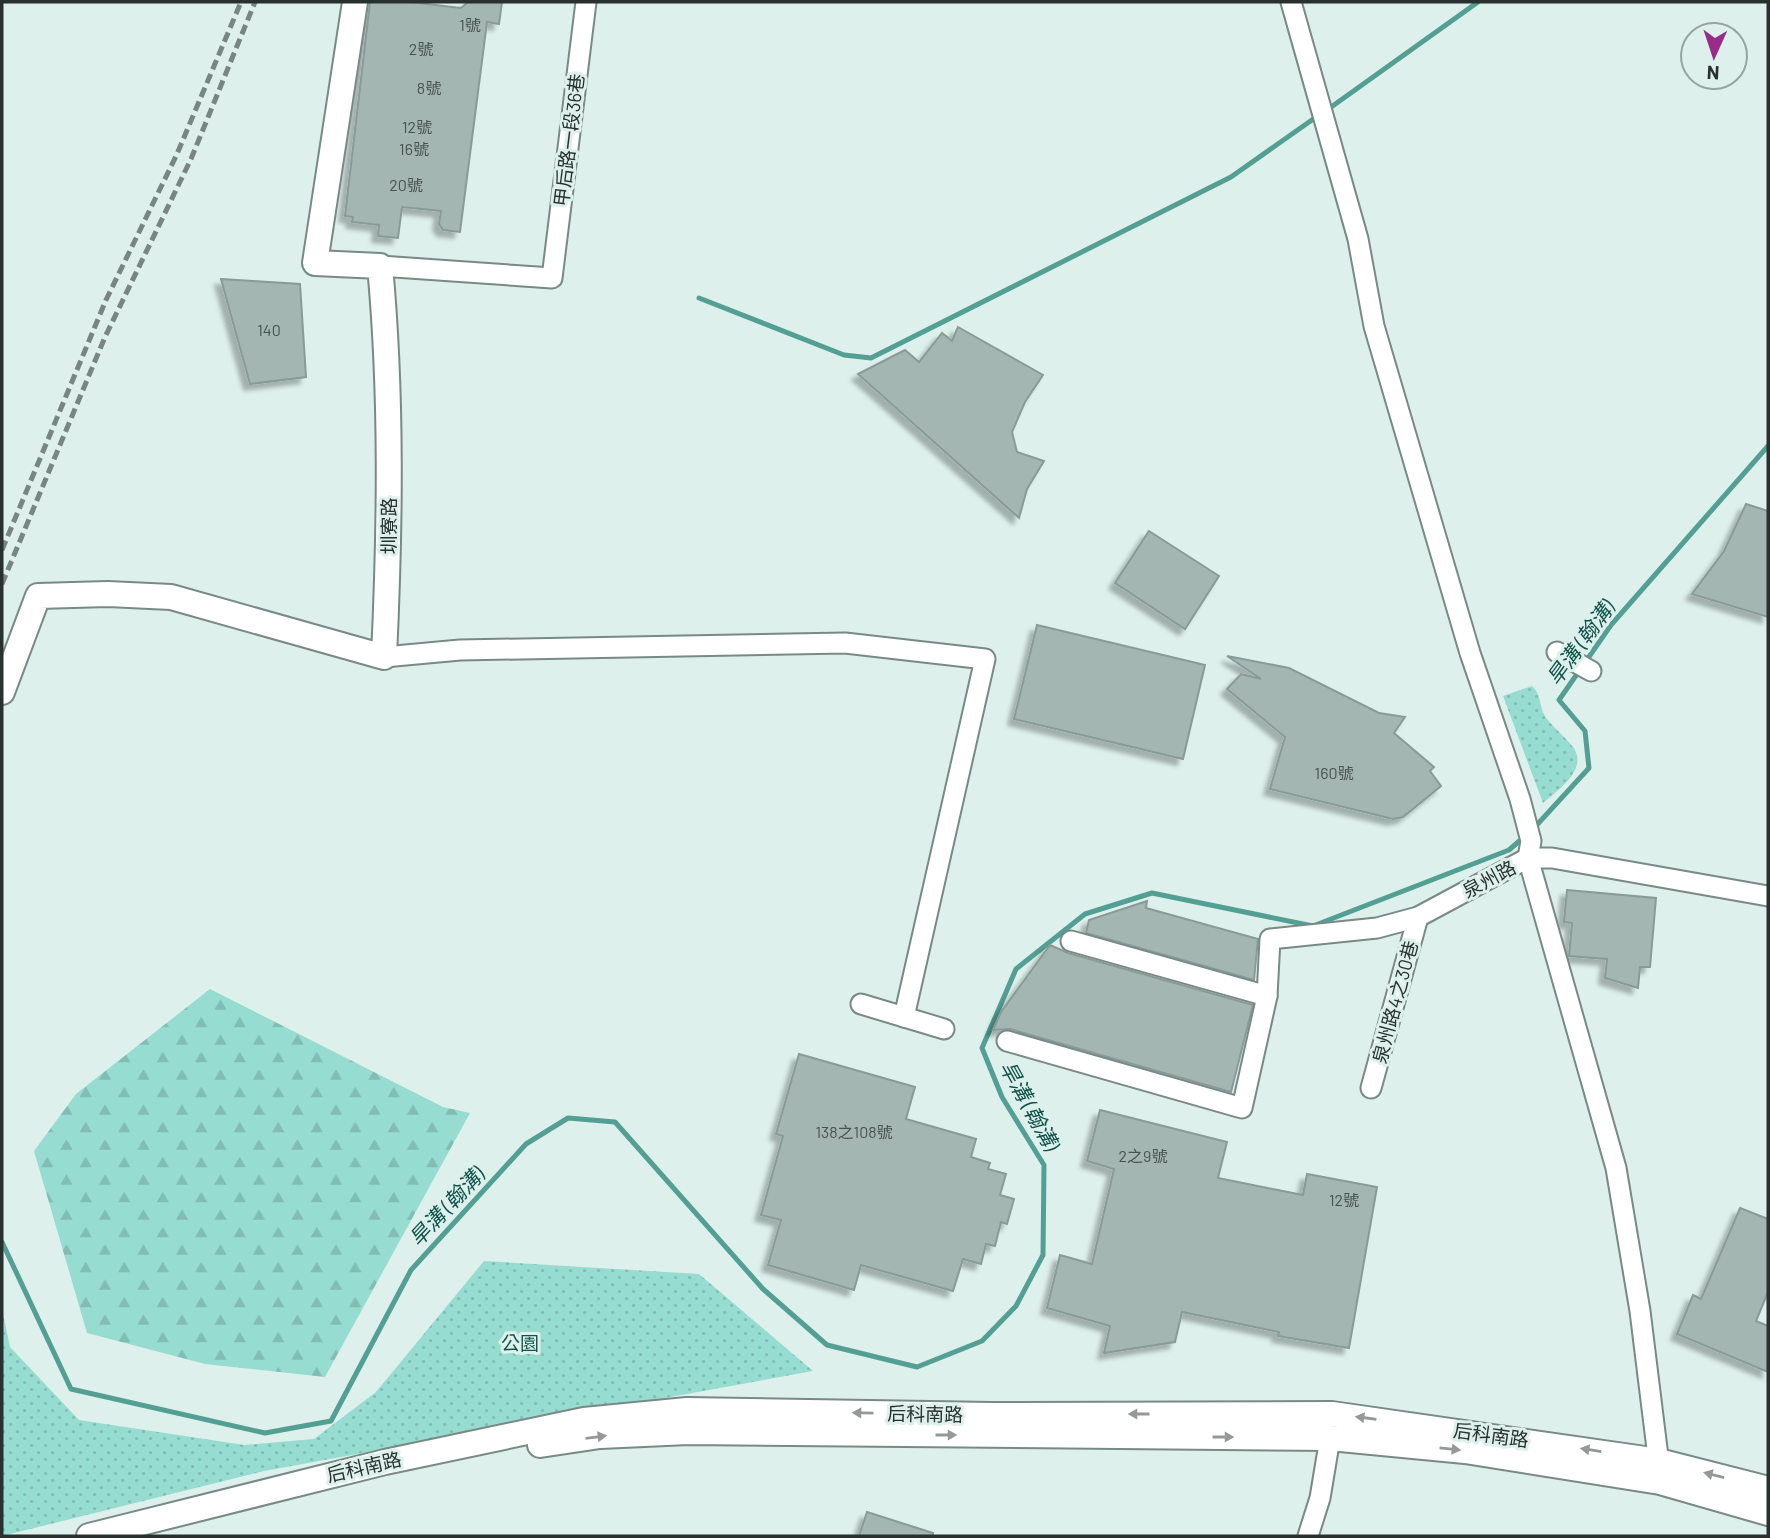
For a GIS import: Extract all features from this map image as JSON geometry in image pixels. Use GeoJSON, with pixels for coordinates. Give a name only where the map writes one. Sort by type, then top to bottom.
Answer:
{"type":"FeatureCollection","features":[{"type":"Feature","properties":{"kind":"street"},"geometry":{"type":"LineString","coordinates":[[355,2],[315,263],[380,266]]}},
{"type":"Feature","properties":{"kind":"street","name":"甲后路一段36巷"},"geometry":{"type":"LineString","coordinates":[[380,266],[552,278],[586,2]]}},
{"type":"Feature","properties":{"kind":"street"},"geometry":{"type":"LineString","coordinates":[[1292,2],[1358,239],[1374,326],[1470,653],[1529,841],[1616,1168],[1640,1311],[1660,1471]]}},
{"type":"Feature","properties":{"kind":"street","name":"圳寮路"},"geometry":{"type":"LineString","coordinates":[[380,266],[387,345],[390,546],[384,657]]}},
{"type":"Feature","properties":{"kind":"street"},"geometry":{"type":"LineString","coordinates":[[2,692],[37,596],[108,594],[171,597],[384,657],[460,650],[845,643],[985,659],[905,1017]]}},
{"type":"Feature","properties":{"kind":"street"},"geometry":{"type":"LineString","coordinates":[[1557,652],[1591,671]]}},
{"type":"Feature","properties":{"kind":"street","name":"泉州路"},"geometry":{"type":"LineString","coordinates":[[1007,1041],[1242,1108],[1267,996],[1270,939],[1377,928],[1418,917],[1529,841],[1552,858],[1768,896]]}},
{"type":"Feature","properties":{"kind":"street","name":"泉州路4之30巷"},"geometry":{"type":"LineString","coordinates":[[1371,1088],[1418,917]]}},
{"type":"Feature","properties":{"kind":"street"},"geometry":{"type":"LineString","coordinates":[[1071,941],[1267,996]]}},
{"type":"Feature","properties":{"kind":"street"},"geometry":{"type":"LineString","coordinates":[[861,1004],[944,1029]]}},
{"type":"Feature","properties":{"kind":"street","name":"后科南路"},"geometry":{"type":"LineString","coordinates":[[89,1536],[411,1456],[584,1420],[687,1410],[991,1415],[1331,1426],[1660,1471],[1768,1489]]}},
{"type":"Feature","properties":{"kind":"street"},"geometry":{"type":"LineString","coordinates":[[1308,1536],[1320,1498],[1331,1426]]}},
{"type":"Feature","properties":{"kind":"street","name":"后科南路"},"geometry":{"type":"LineString","coordinates":[[147,1536],[456,1461],[600,1436],[688,1432],[1331,1426]]}},
{"type":"Feature","properties":{"kind":"street","name":"后科南路"},"geometry":{"type":"LineString","coordinates":[[1660,1471],[1768,1513]]}},
{"type":"Feature","properties":{"kind":"green space"},"geometry":{"type":"Polygon","coordinates":[[[1532,686],[1538,694],[1547,719],[1577,755],[1577,763],[1570,778],[1543,803],[1503,696],[1532,686]]]}},
{"type":"Feature","properties":{"kind":"green space"},"geometry":{"type":"Polygon","coordinates":[[[210,989],[443,1107],[470,1113],[325,1377],[205,1364],[87,1333],[34,1151],[76,1094],[210,989]]]}},
{"type":"Feature","properties":{"kind":"green space","name":"公園"},"geometry":{"type":"Polygon","coordinates":[[[484,1261],[699,1274],[813,1371],[264,1471],[2,1536],[2,1309],[10,1347],[79,1420],[244,1445],[314,1439],[376,1392],[484,1261]]]}},
{"type":"Feature","properties":{"kind":"building"},"geometry":{"type":"Polygon","coordinates":[[[370,2],[410,2],[461,8],[468,2],[502,2],[499,24],[487,22],[460,232],[443,230],[439,224],[441,211],[402,207],[398,238],[378,236],[379,225],[352,222],[353,217],[345,216],[370,2]]]}},
{"type":"Feature","properties":{"kind":"building"},"geometry":{"type":"Polygon","coordinates":[[[221,279],[300,284],[306,377],[250,384],[221,279]]]}},
{"type":"Feature","properties":{"kind":"building"},"geometry":{"type":"Polygon","coordinates":[[[958,327],[1043,375],[1025,402],[1012,432],[1017,452],[1044,461],[1027,489],[1019,518],[858,374],[905,350],[919,362],[942,333],[952,341],[958,327]]]}},
{"type":"Feature","properties":{"kind":"building"},"geometry":{"type":"Polygon","coordinates":[[[1746,504],[1768,511],[1768,617],[1692,594],[1724,551],[1746,504]]]}},
{"type":"Feature","properties":{"kind":"building"},"geometry":{"type":"Polygon","coordinates":[[[1149,531],[1219,576],[1185,629],[1115,583],[1149,531]]]}},
{"type":"Feature","properties":{"kind":"building"},"geometry":{"type":"Polygon","coordinates":[[[1037,625],[1205,665],[1183,759],[1014,719],[1037,625]]]}},
{"type":"Feature","properties":{"kind":"building"},"geometry":{"type":"Polygon","coordinates":[[[1227,656],[1289,668],[1379,713],[1405,717],[1394,733],[1434,767],[1430,771],[1441,786],[1403,817],[1393,819],[1270,789],[1285,737],[1227,689],[1241,674],[1261,679],[1227,656]]]}},
{"type":"Feature","properties":{"kind":"building"},"geometry":{"type":"Polygon","coordinates":[[[1567,890],[1656,898],[1650,967],[1640,967],[1638,988],[1605,978],[1607,959],[1569,956],[1572,923],[1564,922],[1567,890]]]}},
{"type":"Feature","properties":{"kind":"building"},"geometry":{"type":"Polygon","coordinates":[[[1147,901],[1146,908],[1258,939],[1254,980],[1086,933],[1089,920],[1147,901]]]}},
{"type":"Feature","properties":{"kind":"building"},"geometry":{"type":"Polygon","coordinates":[[[1050,945],[1068,953],[1253,1005],[1231,1092],[1010,1029],[993,1030],[1001,1012],[1050,945]]]}},
{"type":"Feature","properties":{"kind":"building"},"geometry":{"type":"Polygon","coordinates":[[[799,1054],[915,1087],[906,1119],[976,1139],[971,1157],[990,1163],[988,1169],[1006,1174],[1000,1195],[1014,1199],[1007,1224],[1001,1222],[995,1246],[986,1244],[981,1264],[963,1259],[953,1291],[861,1265],[854,1290],[768,1265],[781,1220],[761,1215],[783,1136],[776,1134],[799,1054]]]}},
{"type":"Feature","properties":{"kind":"building"},"geometry":{"type":"Polygon","coordinates":[[[1100,1110],[1227,1142],[1218,1178],[1303,1195],[1307,1174],[1377,1187],[1349,1348],[1278,1336],[1279,1332],[1182,1312],[1175,1342],[1104,1353],[1110,1326],[1047,1308],[1060,1255],[1092,1264],[1114,1169],[1087,1161],[1100,1110]]]}},
{"type":"Feature","properties":{"kind":"building"},"geometry":{"type":"Polygon","coordinates":[[[1740,1208],[1768,1219],[1768,1292],[1756,1321],[1768,1326],[1768,1372],[1677,1334],[1693,1295],[1701,1299],[1740,1208]]]}},
{"type":"Feature","properties":{"kind":"building"},"geometry":{"type":"Polygon","coordinates":[[[867,1512],[933,1533],[933,1536],[859,1536],[867,1512]]]}},
{"type":"Feature","properties":{"kind":"waterway"},"geometry":{"type":"LineString","coordinates":[[1327,110],[1478,2]]}},
{"type":"Feature","properties":{"kind":"waterway"},"geometry":{"type":"LineString","coordinates":[[699,298],[844,355],[871,358],[1231,177],[1319,115]]}},
{"type":"Feature","properties":{"kind":"waterway","name":"旱溝 (翰溝)"},"geometry":{"type":"LineString","coordinates":[[1534,828],[1589,768],[1585,731],[1559,700],[1611,625],[1768,446]]}},
{"type":"Feature","properties":{"kind":"waterway","name":"旱溝 (翰溝)"},"geometry":{"type":"LineString","coordinates":[[2,1242],[71,1389],[265,1433],[331,1421],[411,1270],[526,1144],[568,1118],[615,1122],[763,1289],[827,1345],[917,1367],[982,1341],[1016,1306],[1043,1255],[1044,1165],[1002,1097],[982,1048],[1016,969],[1085,914],[1152,893],[1313,926],[1509,850],[1524,837]]}},
{"type":"Feature","properties":{"kind":"railway"},"geometry":{"type":"LineString","coordinates":[[2,550],[106,300],[177,154],[241,2]]}},
{"type":"Feature","properties":{"kind":"railway"},"geometry":{"type":"LineString","coordinates":[[2,584],[105,337],[191,159],[255,2]]}}]}
